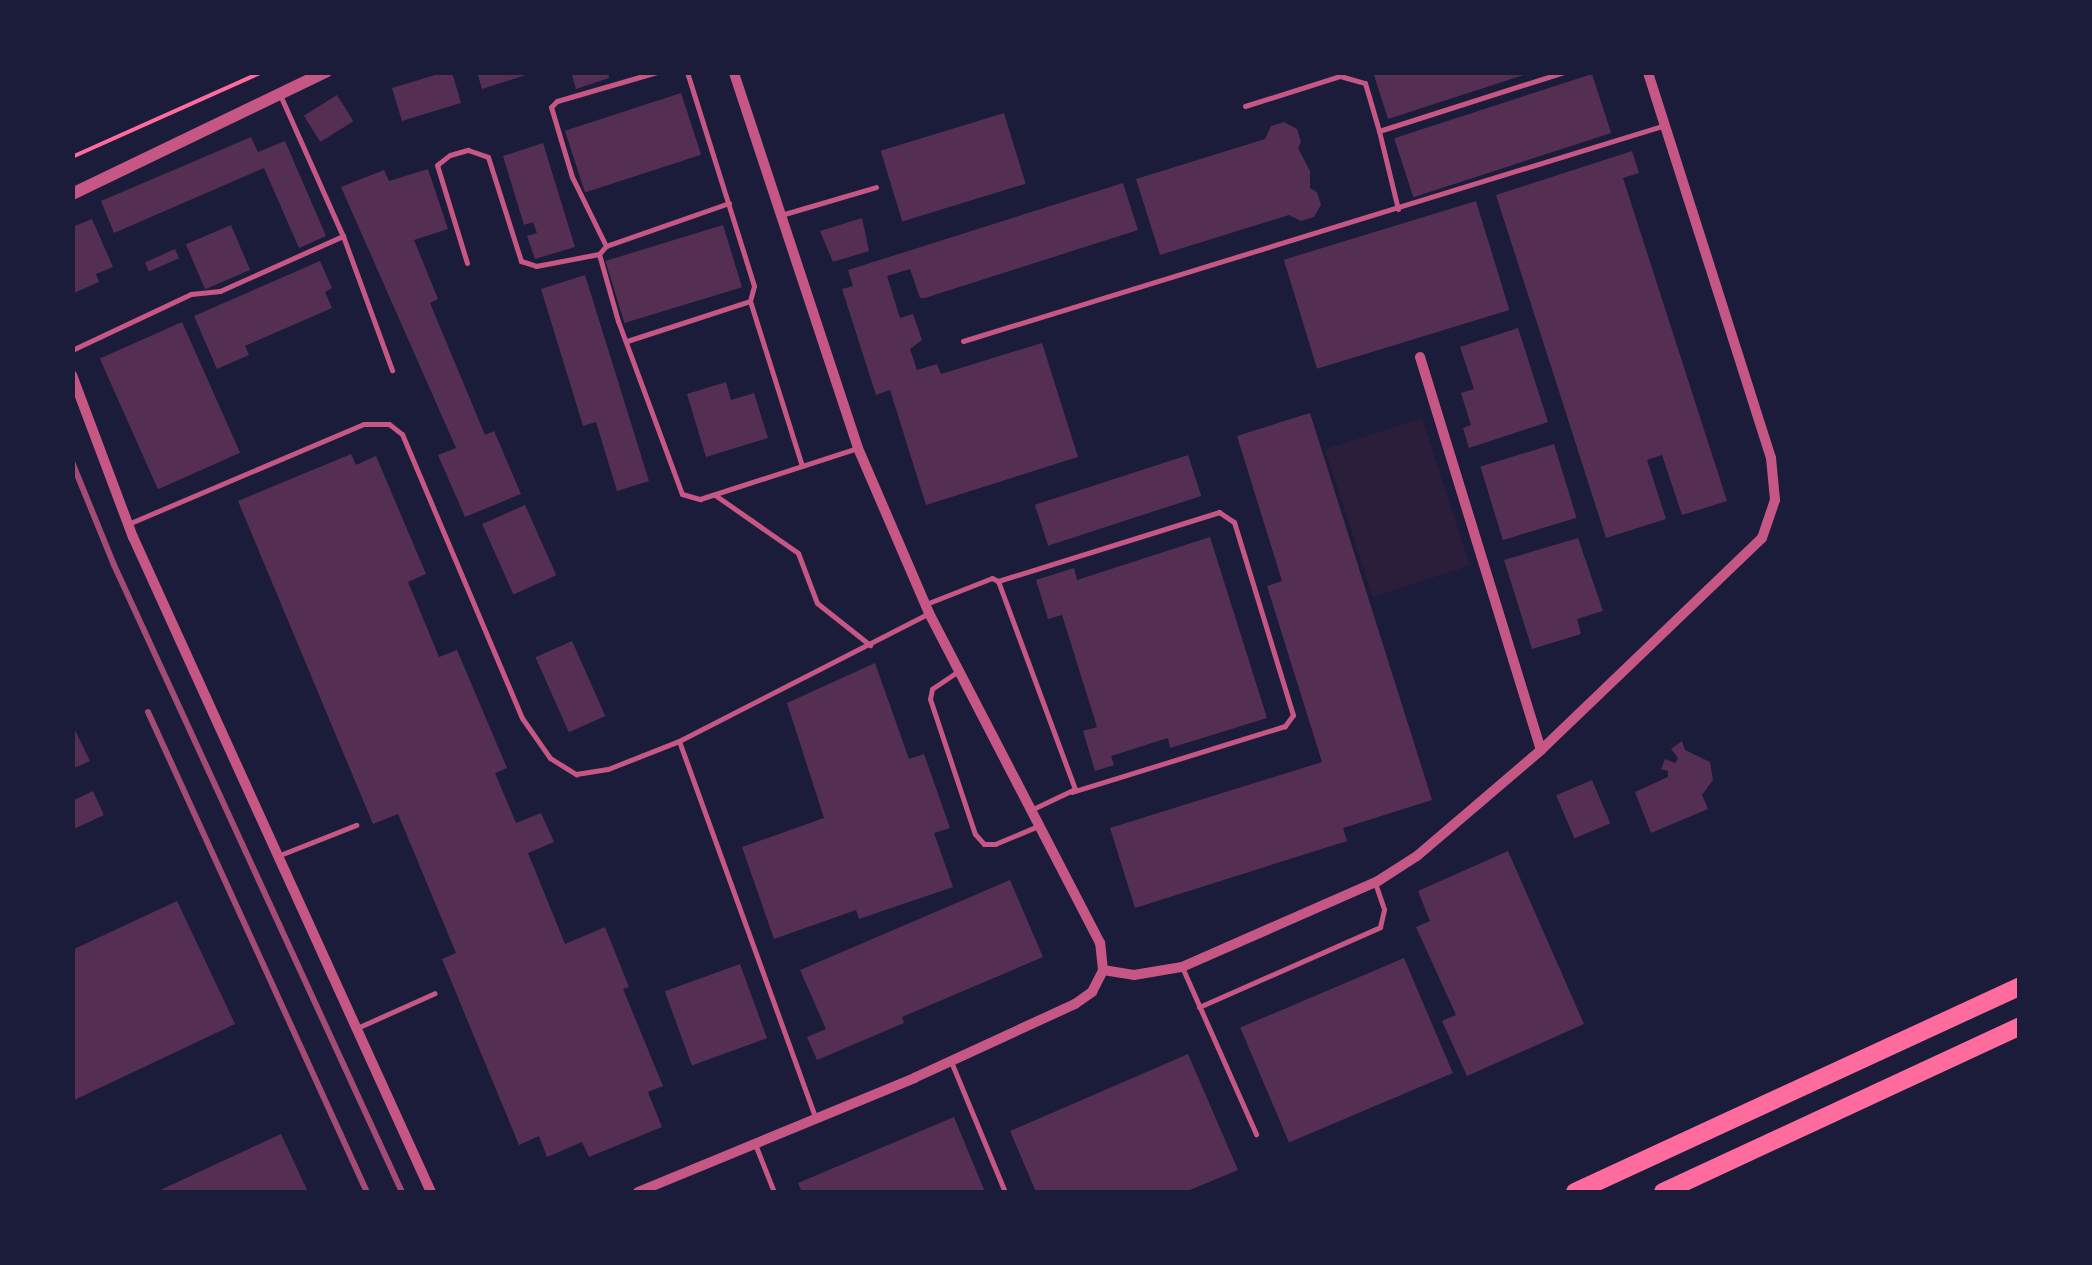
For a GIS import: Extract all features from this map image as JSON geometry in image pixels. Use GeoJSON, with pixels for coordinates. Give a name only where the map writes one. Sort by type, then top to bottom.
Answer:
{"type":"FeatureCollection","features":[{"type":"Feature","properties":{"kind":"highway"},"geometry":{"type":"LineString","coordinates":[[1576,1192],[2020,986]]}},
{"type":"Feature","properties":{"kind":"highway"},"geometry":{"type":"LineString","coordinates":[[1663,1192],[2020,1026]]}},
{"type":"Feature","properties":{"kind":"street"},"geometry":{"type":"LineString","coordinates":[[72,194],[326,72]]}},
{"type":"Feature","properties":{"kind":"street"},"geometry":{"type":"LineString","coordinates":[[638,1192],[951,1061],[1075,1004],[1092,992],[1103,970],[1100,943],[928,608],[858,448],[778,216],[734,72]]}},
{"type":"Feature","properties":{"kind":"street"},"geometry":{"type":"LineString","coordinates":[[1103,970],[1134,975],[1182,967],[1375,883],[1417,856],[1542,750],[1762,538],[1775,500],[1771,458],[1648,72]]}},
{"type":"Feature","properties":{"kind":"street"},"geometry":{"type":"LineString","coordinates":[[1420,357],[1542,750]]}},
{"type":"Feature","properties":{"kind":"street"},"geometry":{"type":"LineString","coordinates":[[72,374],[128,524],[432,1192]]}},
{"type":"Feature","properties":{"kind":"lane"},"geometry":{"type":"LineString","coordinates":[[606,246],[572,177],[551,107],[557,101],[657,72]]}},
{"type":"Feature","properties":{"kind":"lane"},"geometry":{"type":"LineString","coordinates":[[687,72],[754,286],[750,301],[802,466]]}},
{"type":"Feature","properties":{"kind":"lane"},"geometry":{"type":"LineString","coordinates":[[1380,131],[1564,72]]}},
{"type":"Feature","properties":{"kind":"lane"},"geometry":{"type":"LineString","coordinates":[[1245,106],[1340,76],[1366,84],[1398,209]]}},
{"type":"Feature","properties":{"kind":"lane"},"geometry":{"type":"LineString","coordinates":[[280,94],[343,236],[392,370]]}},
{"type":"Feature","properties":{"kind":"lane"},"geometry":{"type":"LineString","coordinates":[[963,342],[1665,126]]}},
{"type":"Feature","properties":{"kind":"lane"},"geometry":{"type":"LineString","coordinates":[[468,263],[437,166],[450,155],[468,150],[488,157],[521,261],[536,266],[599,254],[606,246],[728,202]]}},
{"type":"Feature","properties":{"kind":"lane"},"geometry":{"type":"LineString","coordinates":[[778,216],[876,186]]}},
{"type":"Feature","properties":{"kind":"lane"},"geometry":{"type":"LineString","coordinates":[[72,350],[192,294],[220,291],[343,236]]}},
{"type":"Feature","properties":{"kind":"lane"},"geometry":{"type":"LineString","coordinates":[[599,254],[682,494],[700,500],[858,448]]}},
{"type":"Feature","properties":{"kind":"lane"},"geometry":{"type":"LineString","coordinates":[[627,341],[750,301]]}},
{"type":"Feature","properties":{"kind":"lane"},"geometry":{"type":"LineString","coordinates":[[128,524],[364,424],[389,424],[402,434],[522,718],[550,758],[576,774],[608,769],[679,741],[870,645],[928,608],[992,578],[998,581],[1074,782],[1072,792]]}},
{"type":"Feature","properties":{"kind":"lane"},"geometry":{"type":"LineString","coordinates":[[715,494],[798,553],[817,603],[870,645]]}},
{"type":"Feature","properties":{"kind":"lane"},"geometry":{"type":"LineString","coordinates":[[998,581],[1219,512],[1234,522],[1293,714],[1284,726],[1072,792],[1031,810]]}},
{"type":"Feature","properties":{"kind":"lane"},"geometry":{"type":"LineString","coordinates":[[960,671],[939,682],[930,699],[975,834],[984,844],[995,844],[1039,825]]}},
{"type":"Feature","properties":{"kind":"lane"},"geometry":{"type":"LineString","coordinates":[[679,741],[815,1118]]}},
{"type":"Feature","properties":{"kind":"lane"},"geometry":{"type":"LineString","coordinates":[[278,856],[356,826]]}},
{"type":"Feature","properties":{"kind":"lane"},"geometry":{"type":"LineString","coordinates":[[1200,1008],[1380,927],[1384,909],[1375,883]]}},
{"type":"Feature","properties":{"kind":"lane"},"geometry":{"type":"LineString","coordinates":[[1182,967],[1256,1134]]}},
{"type":"Feature","properties":{"kind":"lane"},"geometry":{"type":"LineString","coordinates":[[357,1028],[435,994]]}},
{"type":"Feature","properties":{"kind":"lane"},"geometry":{"type":"LineString","coordinates":[[951,1061],[1005,1192]]}},
{"type":"Feature","properties":{"kind":"lane"},"geometry":{"type":"LineString","coordinates":[[754,1143],[774,1192]]}},
{"type":"Feature","properties":{"kind":"path"},"geometry":{"type":"LineString","coordinates":[[72,157],[262,72]]}},
{"type":"Feature","properties":{"kind":"shaded area"},"geometry":{"type":"Polygon","coordinates":[[[1422,418],[1470,565],[1373,597],[1325,450],[1422,418]]]}},
{"type":"Feature","properties":{"kind":"building"},"geometry":{"type":"Polygon","coordinates":[[[452,72],[461,103],[402,121],[392,88],[452,72]]]}},
{"type":"Feature","properties":{"kind":"building"},"geometry":{"type":"Polygon","coordinates":[[[477,72],[532,72],[532,73],[482,89],[477,72]]]}},
{"type":"Feature","properties":{"kind":"building"},"geometry":{"type":"Polygon","coordinates":[[[571,72],[608,72],[609,78],[576,89],[571,72]]]}},
{"type":"Feature","properties":{"kind":"building"},"geometry":{"type":"Polygon","coordinates":[[[1530,73],[1388,119],[1374,75],[1530,73]]]}},
{"type":"Feature","properties":{"kind":"building"},"geometry":{"type":"Polygon","coordinates":[[[1592,74],[1611,133],[1413,197],[1394,138],[1592,74]]]}},
{"type":"Feature","properties":{"kind":"building"},"geometry":{"type":"Polygon","coordinates":[[[681,93],[701,155],[585,193],[565,131],[681,93]]]}},
{"type":"Feature","properties":{"kind":"building"},"geometry":{"type":"Polygon","coordinates":[[[337,95],[353,121],[320,142],[304,116],[337,95]]]}},
{"type":"Feature","properties":{"kind":"building"},"geometry":{"type":"Polygon","coordinates":[[[1004,113],[1026,184],[902,221],[881,151],[1004,113]]]}},
{"type":"Feature","properties":{"kind":"building"},"geometry":{"type":"Polygon","coordinates":[[[1284,122],[1297,129],[1301,142],[1298,148],[1310,171],[1310,188],[1317,192],[1321,205],[1314,217],[1301,221],[1289,215],[1160,255],[1136,179],[1265,139],[1271,126],[1284,122]]]}},
{"type":"Feature","properties":{"kind":"building"},"geometry":{"type":"Polygon","coordinates":[[[251,137],[258,152],[285,141],[326,236],[299,248],[264,168],[114,233],[101,201],[251,137]]]}},
{"type":"Feature","properties":{"kind":"building"},"geometry":{"type":"Polygon","coordinates":[[[543,143],[575,247],[535,259],[527,236],[537,233],[533,222],[524,225],[503,156],[543,143]]]}},
{"type":"Feature","properties":{"kind":"building"},"geometry":{"type":"Polygon","coordinates":[[[1632,151],[1639,173],[1623,178],[1727,501],[1682,515],[1662,455],[1647,460],[1666,519],[1606,538],[1496,195],[1632,151]]]}},
{"type":"Feature","properties":{"kind":"building"},"geometry":{"type":"Polygon","coordinates":[[[428,169],[448,229],[414,240],[438,299],[430,303],[485,435],[494,431],[521,494],[465,517],[438,455],[456,448],[341,187],[384,170],[389,181],[428,169]]]}},
{"type":"Feature","properties":{"kind":"building"},"geometry":{"type":"Polygon","coordinates":[[[1123,183],[1138,230],[925,298],[920,298],[910,269],[887,276],[900,318],[913,314],[922,340],[910,349],[917,370],[937,364],[941,374],[1042,343],[1078,457],[926,505],[890,390],[876,395],[842,289],[853,286],[848,270],[1123,183]]]}},
{"type":"Feature","properties":{"kind":"building"},"geometry":{"type":"Polygon","coordinates":[[[1476,201],[1509,310],[1317,369],[1284,260],[1476,201]]]}},
{"type":"Feature","properties":{"kind":"building"},"geometry":{"type":"Polygon","coordinates":[[[862,218],[869,251],[833,262],[820,231],[862,218]]]}},
{"type":"Feature","properties":{"kind":"building"},"geometry":{"type":"Polygon","coordinates":[[[92,219],[113,267],[96,274],[99,282],[74,293],[72,227],[92,219]]]}},
{"type":"Feature","properties":{"kind":"building"},"geometry":{"type":"Polygon","coordinates":[[[231,225],[250,270],[205,289],[186,244],[231,225]]]}},
{"type":"Feature","properties":{"kind":"building"},"geometry":{"type":"Polygon","coordinates":[[[723,225],[742,287],[624,323],[605,261],[723,225]]]}},
{"type":"Feature","properties":{"kind":"building"},"geometry":{"type":"Polygon","coordinates":[[[175,249],[179,258],[149,272],[145,262],[175,249]]]}},
{"type":"Feature","properties":{"kind":"building"},"geometry":{"type":"Polygon","coordinates":[[[320,261],[332,288],[325,292],[332,308],[245,346],[249,355],[217,369],[194,316],[320,261]]]}},
{"type":"Feature","properties":{"kind":"building"},"geometry":{"type":"Polygon","coordinates":[[[585,275],[649,481],[617,491],[596,422],[583,426],[541,289],[585,275]]]}},
{"type":"Feature","properties":{"kind":"building"},"geometry":{"type":"Polygon","coordinates":[[[182,322],[240,453],[158,489],[100,359],[182,322]]]}},
{"type":"Feature","properties":{"kind":"building"},"geometry":{"type":"Polygon","coordinates":[[[1518,328],[1548,422],[1469,448],[1463,428],[1471,425],[1461,393],[1474,389],[1460,347],[1518,328]]]}},
{"type":"Feature","properties":{"kind":"building"},"geometry":{"type":"Polygon","coordinates":[[[726,382],[731,400],[754,393],[768,438],[706,457],[687,394],[726,382]]]}},
{"type":"Feature","properties":{"kind":"building"},"geometry":{"type":"Polygon","coordinates":[[[1310,413],[1432,800],[1343,828],[1347,841],[1135,908],[1110,828],[1322,762],[1267,586],[1282,581],[1237,436],[1310,413]]]}},
{"type":"Feature","properties":{"kind":"building"},"geometry":{"type":"Polygon","coordinates":[[[1554,444],[1577,518],[1503,540],[1480,467],[1554,444]]]}},
{"type":"Feature","properties":{"kind":"building"},"geometry":{"type":"Polygon","coordinates":[[[351,454],[356,465],[376,456],[426,574],[408,582],[439,657],[457,650],[507,768],[495,773],[516,823],[541,813],[554,842],[528,853],[565,944],[605,927],[629,987],[623,989],[663,1086],[648,1092],[662,1127],[589,1157],[582,1142],[547,1157],[539,1136],[519,1145],[442,959],[456,953],[398,814],[373,824],[238,501],[351,454]]]}},
{"type":"Feature","properties":{"kind":"building"},"geometry":{"type":"Polygon","coordinates":[[[1188,455],[1201,496],[1048,546],[1035,505],[1188,455]]]}},
{"type":"Feature","properties":{"kind":"building"},"geometry":{"type":"Polygon","coordinates":[[[525,505],[556,575],[513,594],[482,524],[525,505]]]}},
{"type":"Feature","properties":{"kind":"building"},"geometry":{"type":"Polygon","coordinates":[[[1210,537],[1267,718],[1170,748],[1168,738],[1111,756],[1114,765],[1095,771],[1083,731],[1097,727],[1062,615],[1048,619],[1036,580],[1074,568],[1077,580],[1210,537]]]}},
{"type":"Feature","properties":{"kind":"building"},"geometry":{"type":"Polygon","coordinates":[[[1578,538],[1603,611],[1577,619],[1581,634],[1532,649],[1504,560],[1578,538]]]}},
{"type":"Feature","properties":{"kind":"building"},"geometry":{"type":"Polygon","coordinates":[[[572,641],[605,716],[569,732],[535,657],[572,641]]]}},
{"type":"Feature","properties":{"kind":"building"},"geometry":{"type":"Polygon","coordinates":[[[875,663],[909,759],[924,754],[950,828],[934,833],[953,887],[859,919],[856,910],[774,939],[742,847],[824,818],[787,703],[875,663]]]}},
{"type":"Feature","properties":{"kind":"building"},"geometry":{"type":"Polygon","coordinates":[[[72,724],[90,761],[72,769],[72,724]]]}},
{"type":"Feature","properties":{"kind":"building"},"geometry":{"type":"Polygon","coordinates":[[[1682,741],[1685,750],[1710,762],[1713,780],[1702,795],[1708,809],[1651,833],[1635,792],[1668,777],[1668,771],[1661,769],[1665,759],[1675,763],[1678,758],[1671,749],[1682,741]]]}},
{"type":"Feature","properties":{"kind":"building"},"geometry":{"type":"Polygon","coordinates":[[[1592,780],[1610,823],[1574,839],[1556,795],[1592,780]]]}},
{"type":"Feature","properties":{"kind":"building"},"geometry":{"type":"Polygon","coordinates":[[[93,791],[104,815],[72,830],[72,801],[93,791]]]}},
{"type":"Feature","properties":{"kind":"building"},"geometry":{"type":"Polygon","coordinates":[[[1508,851],[1584,1024],[1467,1076],[1442,1021],[1456,1015],[1416,927],[1430,921],[1418,891],[1508,851]]]}},
{"type":"Feature","properties":{"kind":"building"},"geometry":{"type":"Polygon","coordinates":[[[1010,880],[1043,957],[902,1017],[904,1023],[817,1060],[807,1037],[826,1029],[800,970],[1010,880]]]}},
{"type":"Feature","properties":{"kind":"building"},"geometry":{"type":"Polygon","coordinates":[[[177,901],[235,1024],[72,1101],[72,950],[177,901]]]}},
{"type":"Feature","properties":{"kind":"building"},"geometry":{"type":"Polygon","coordinates":[[[1404,958],[1453,1073],[1289,1143],[1240,1028],[1404,958]]]}},
{"type":"Feature","properties":{"kind":"building"},"geometry":{"type":"Polygon","coordinates":[[[740,964],[767,1038],[692,1066],[665,991],[740,964]]]}},
{"type":"Feature","properties":{"kind":"building"},"geometry":{"type":"Polygon","coordinates":[[[1188,1054],[1238,1170],[1185,1192],[1036,1192],[1010,1131],[1188,1054]]]}},
{"type":"Feature","properties":{"kind":"building"},"geometry":{"type":"Polygon","coordinates":[[[954,1117],[985,1192],[802,1192],[798,1183],[954,1117]]]}},
{"type":"Feature","properties":{"kind":"building"},"geometry":{"type":"Polygon","coordinates":[[[281,1134],[308,1192],[156,1192],[281,1134]]]}},
{"type":"Feature","properties":{"kind":"railway"},"geometry":{"type":"LineString","coordinates":[[72,462],[114,565],[402,1192]]}},
{"type":"Feature","properties":{"kind":"railway"},"geometry":{"type":"LineString","coordinates":[[148,712],[367,1192]]}}]}
